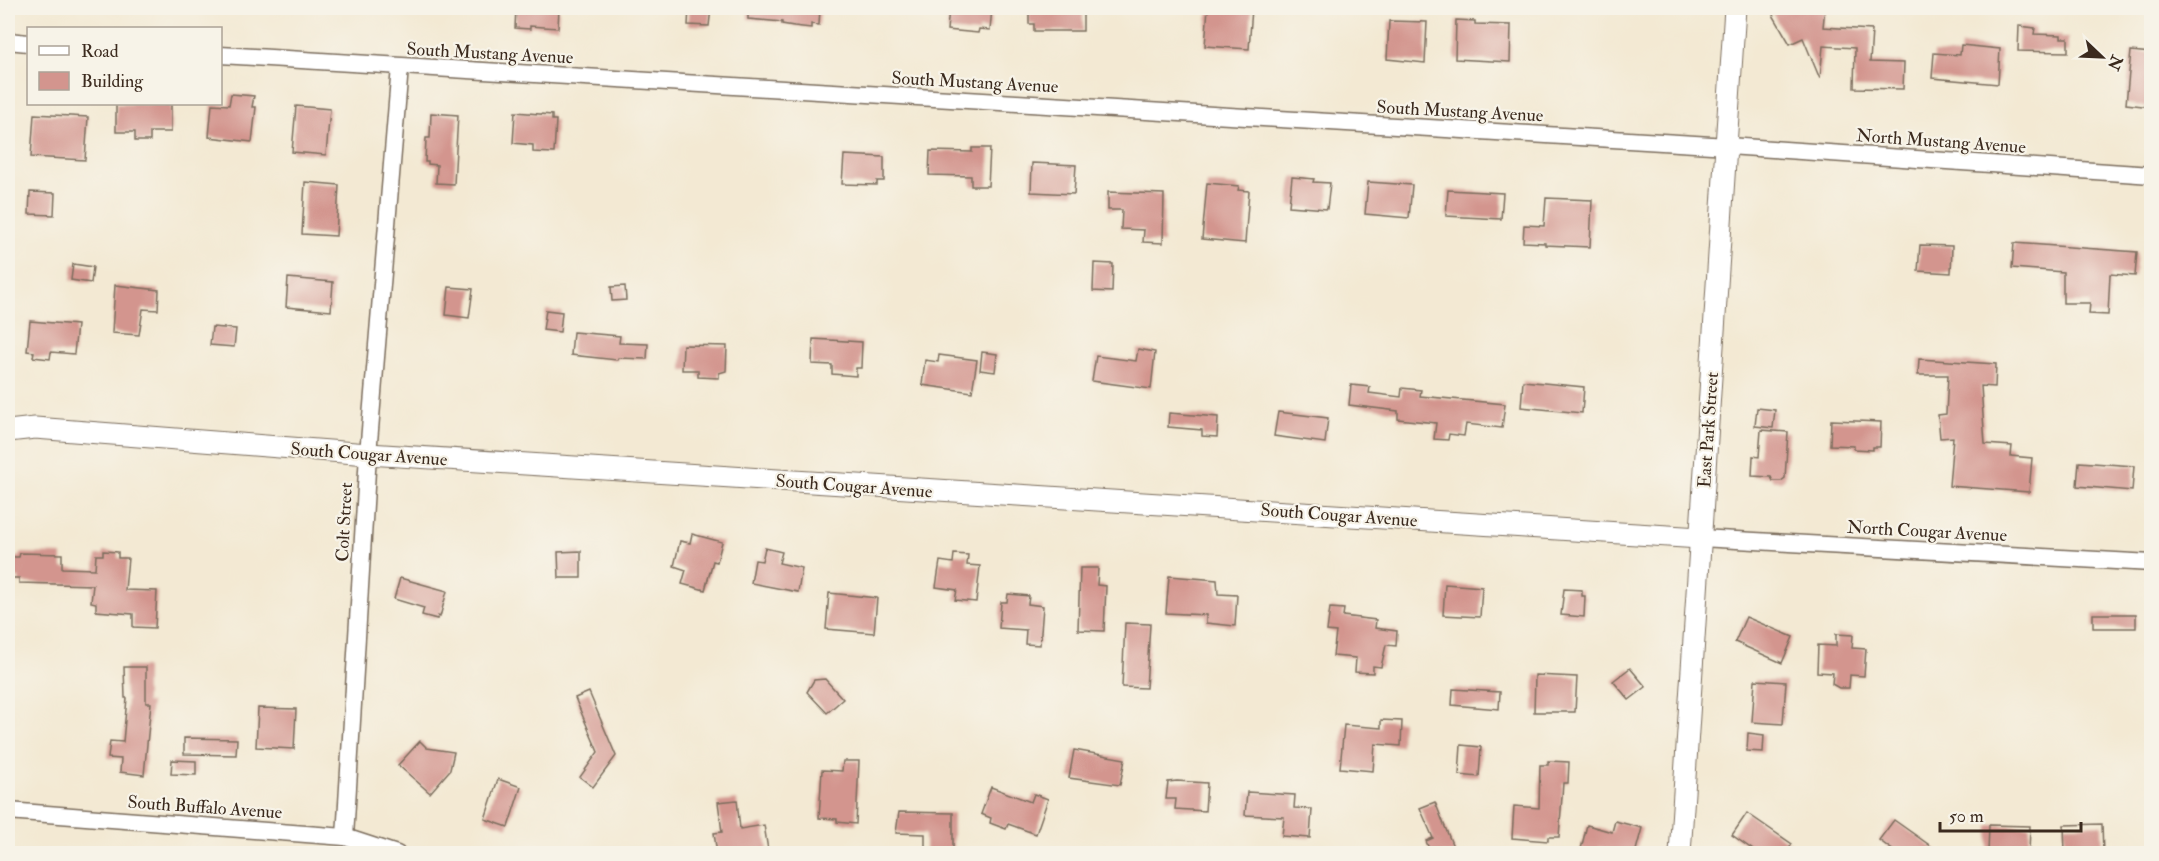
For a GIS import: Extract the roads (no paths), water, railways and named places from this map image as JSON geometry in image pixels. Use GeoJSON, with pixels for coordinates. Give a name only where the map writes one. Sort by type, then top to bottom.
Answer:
{"type":"FeatureCollection","features":[{"type":"Feature","properties":{"kind":"street","name":"East Park Street"},"geometry":{"type":"LineString","coordinates":[[1680,854],[1728,147],[1735,8]]}},
{"type":"Feature","properties":{"kind":"street"},"geometry":{"type":"LineString","coordinates":[[8,41],[27,43]]}},
{"type":"Feature","properties":{"kind":"street","name":"South Mustang Avenue"},"geometry":{"type":"LineString","coordinates":[[222,55],[1728,147]]}},
{"type":"Feature","properties":{"kind":"street","name":"Colt Street"},"geometry":{"type":"LineString","coordinates":[[345,837],[368,454],[400,67]]}},
{"type":"Feature","properties":{"kind":"street","name":"North Mustang Avenue"},"geometry":{"type":"LineString","coordinates":[[1728,147],[2151,175]]}},
{"type":"Feature","properties":{"kind":"street","name":"South Cougar Avenue"},"geometry":{"type":"LineString","coordinates":[[8,431],[34,428],[368,454],[1700,538]]}},
{"type":"Feature","properties":{"kind":"street","name":"North Cougar Avenue"},"geometry":{"type":"LineString","coordinates":[[1700,538],[2151,563]]}},
{"type":"Feature","properties":{"kind":"street","name":"South Buffalo Avenue"},"geometry":{"type":"LineString","coordinates":[[8,811],[345,837],[397,854]]}}]}
